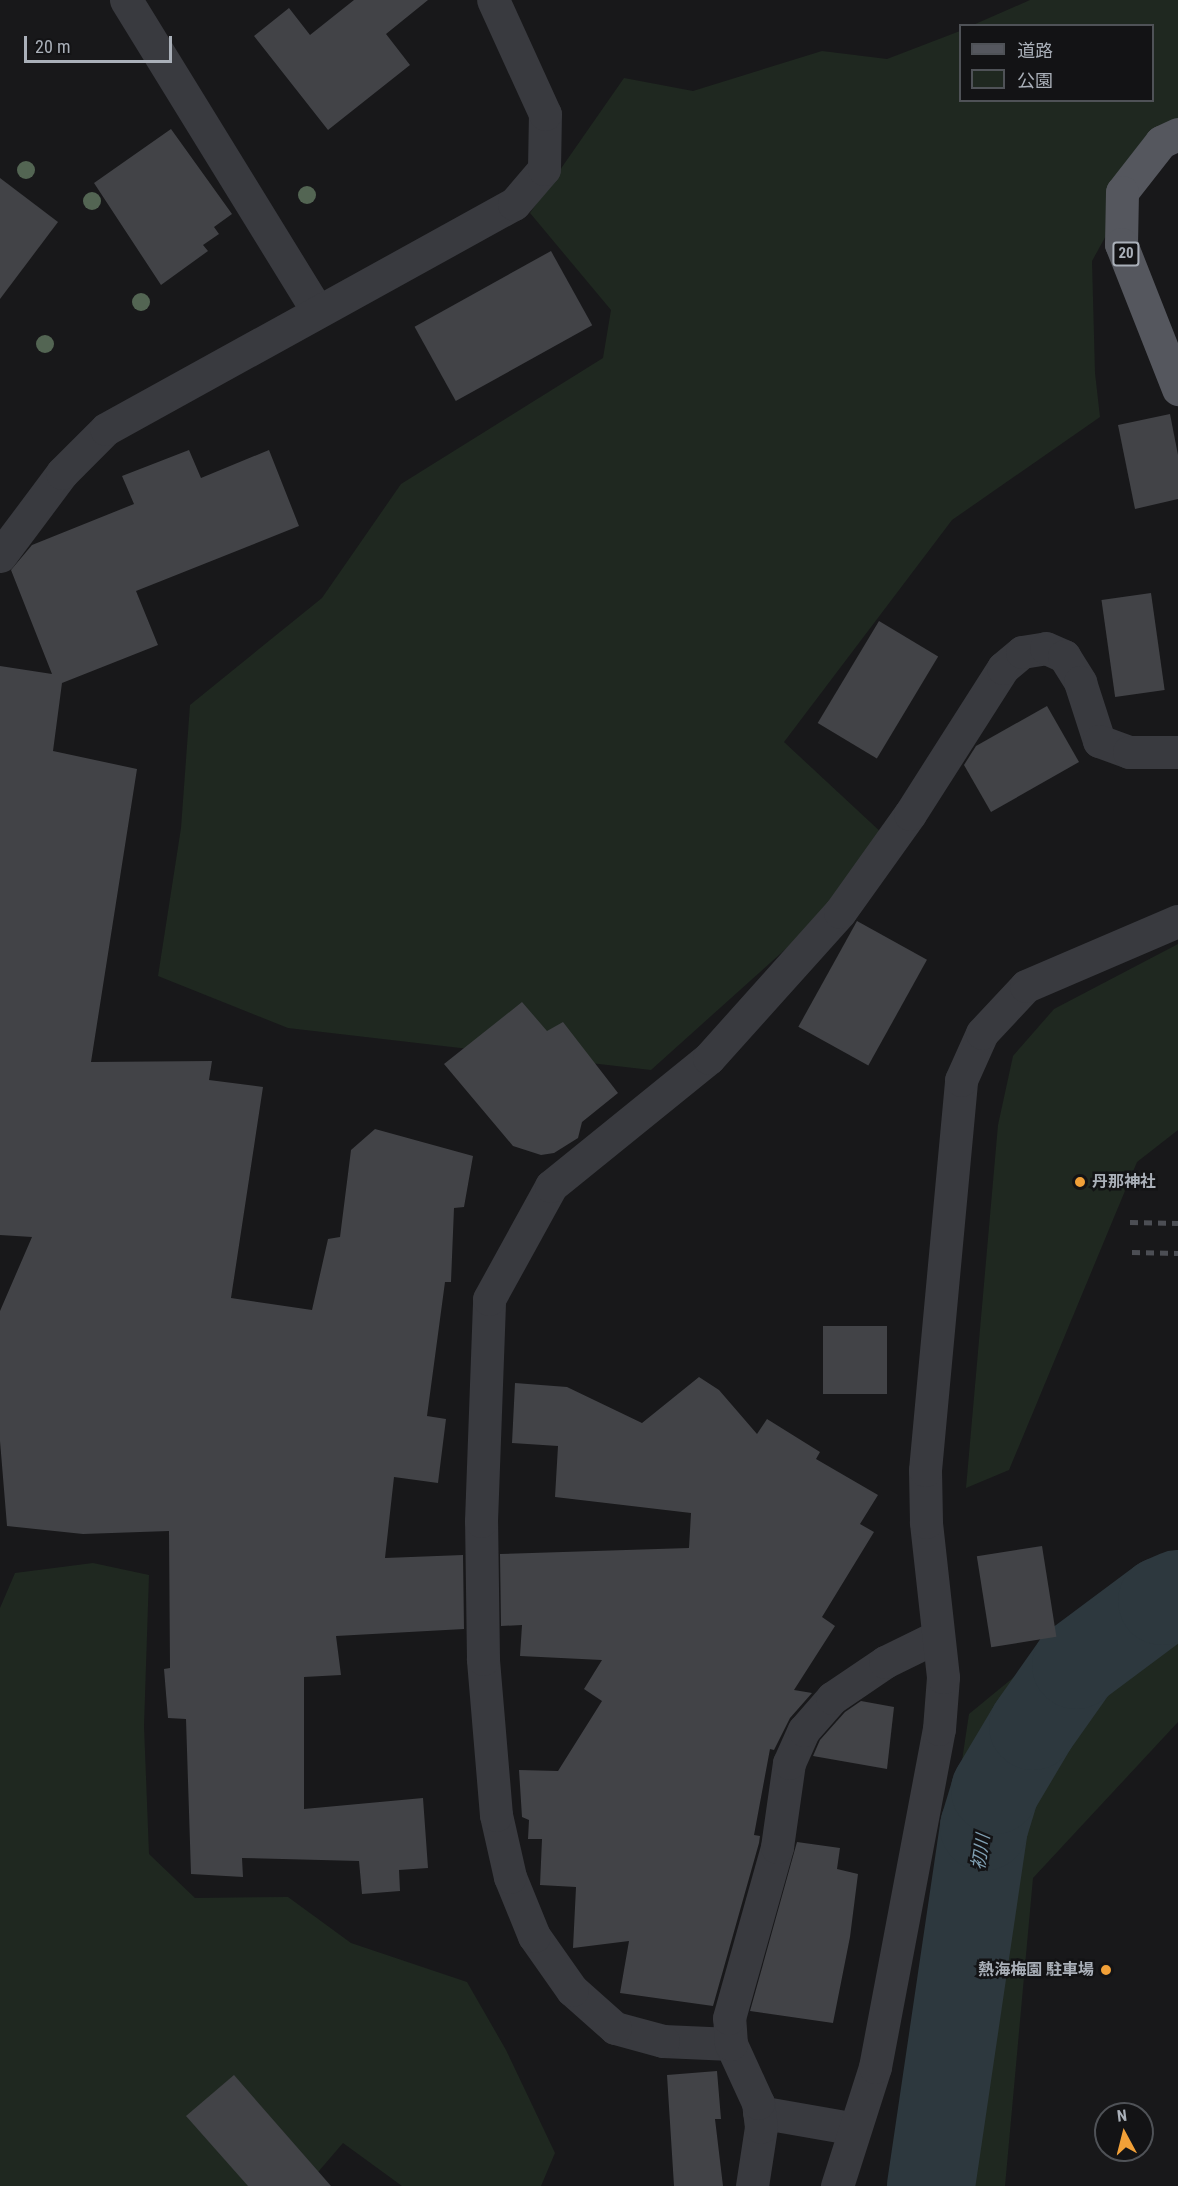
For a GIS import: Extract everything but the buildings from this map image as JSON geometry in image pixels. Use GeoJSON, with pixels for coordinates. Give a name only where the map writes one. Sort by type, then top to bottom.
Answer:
{"type":"FeatureCollection","features":[{"type":"Feature","properties":{"kind":"main road","name":"20"},"geometry":{"type":"LineString","coordinates":[[1178,134],[1161,142],[1122,192],[1121,244],[1178,389]]}},
{"type":"Feature","properties":{"kind":"street"},"geometry":{"type":"LineString","coordinates":[[126,0],[317,311]]}},
{"type":"Feature","properties":{"kind":"street"},"geometry":{"type":"LineString","coordinates":[[0,556],[62,473],[106,429],[514,204],[544,169],[545,114],[493,0]]}},
{"type":"Feature","properties":{"kind":"street"},"geometry":{"type":"LineString","coordinates":[[731,2044],[663,2041],[615,2028],[572,1990],[534,1936],[510,1876],[496,1815],[483,1659],[481,1521],[489,1299],[551,1186],[709,1058],[840,912],[910,814],[1003,668],[1022,652],[1046,648],[1064,656],[1080,682],[1099,741],[1129,752],[1178,752]]}},
{"type":"Feature","properties":{"kind":"street"},"geometry":{"type":"LineString","coordinates":[[837,2186],[875,2067],[938,1740],[943,1677],[926,1522],[925,1470],[961,1080],[982,1033],[1026,986],[1178,921]]}},
{"type":"Feature","properties":{"kind":"street"},"geometry":{"type":"LineString","coordinates":[[752,2186],[761,2127],[759,2112],[731,2044],[729,2018],[777,1847],[789,1763],[804,1730],[832,1698],[885,1662],[938,1635]]}},
{"type":"Feature","properties":{"kind":"street"},"geometry":{"type":"LineString","coordinates":[[759,2112],[855,2129]]}},
{"type":"Feature","properties":{"kind":"green space"},"geometry":{"type":"Polygon","coordinates":[[[1030,0],[1178,0],[1178,147],[1149,158],[1092,261],[1095,373],[1100,417],[952,520],[784,742],[898,848],[651,1070],[288,1028],[158,976],[181,828],[190,705],[322,598],[401,484],[603,358],[611,310],[530,213],[624,78],[693,91],[822,51],[887,59],[959,31],[959,102],[1154,102],[1154,24],[975,24],[1030,0]]]}},
{"type":"Feature","properties":{"kind":"green space"},"geometry":{"type":"Polygon","coordinates":[[[1178,944],[1178,1130],[1137,1162],[1009,1470],[966,1488],[998,1125],[1013,1056],[1054,1009],[1178,944]]]}},
{"type":"Feature","properties":{"kind":"green space"},"geometry":{"type":"Polygon","coordinates":[[[93,1563],[149,1575],[144,1726],[149,1854],[195,1898],[288,1897],[351,1943],[467,1982],[506,2050],[555,2153],[541,2186],[402,2186],[343,2143],[306,2186],[0,2186],[0,1608],[15,1573],[93,1563]]]}},
{"type":"Feature","properties":{"kind":"green space"},"geometry":{"type":"Polygon","coordinates":[[[1178,1575],[1178,1722],[1033,1878],[1005,2186],[898,2186],[969,1714],[1103,1604],[1178,1575]]]}},
{"type":"Feature","properties":{"kind":"waterway","name":"初川"},"geometry":{"type":"LineString","coordinates":[[931,2186],[984,1827],[995,1790],[1033,1726],[1076,1665],[1162,1601],[1178,1594]]}},
{"type":"Feature","properties":{"kind":"railway"},"geometry":{"type":"LineString","coordinates":[[1130,1222],[1178,1223]]}},
{"type":"Feature","properties":{"kind":"railway"},"geometry":{"type":"LineString","coordinates":[[1132,1252],[1178,1253]]}},
{"type":"Feature","properties":{"kind":"place","name":"丹那神社"},"geometry":{"type":"Point","coordinates":[1080,1182]}},
{"type":"Feature","properties":{"kind":"place","name":"熱海梅園 駐車場"},"geometry":{"type":"Point","coordinates":[1106,1970]}}]}
